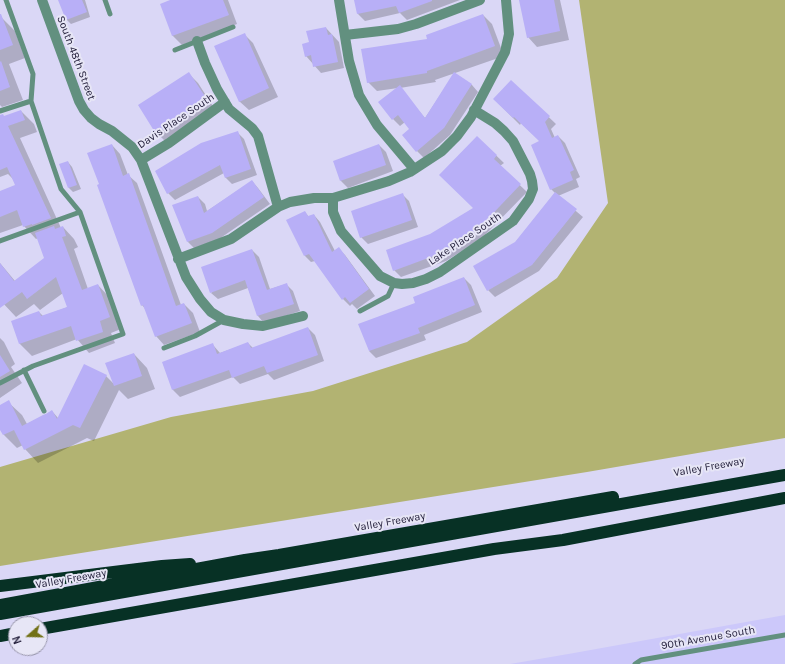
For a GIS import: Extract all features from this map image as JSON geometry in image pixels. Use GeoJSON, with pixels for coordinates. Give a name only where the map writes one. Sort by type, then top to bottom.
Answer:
{"type":"FeatureCollection","features":[{"type":"Feature","properties":{"kind":"highway","name":"Valley Freeway"},"geometry":{"type":"LineString","coordinates":[[0,605],[245,560],[715,480],[785,466]]}},
{"type":"Feature","properties":{"kind":"highway"},"geometry":{"type":"LineString","coordinates":[[0,614],[785,475]]}},
{"type":"Feature","properties":{"kind":"highway"},"geometry":{"type":"LineString","coordinates":[[48,628],[494,549],[563,540],[785,498]]}},
{"type":"Feature","properties":{"kind":"highway"},"geometry":{"type":"LineString","coordinates":[[0,586],[162,566],[245,560]]}},
{"type":"Feature","properties":{"kind":"street","name":"South 48th Street"},"geometry":{"type":"LineString","coordinates":[[42,0],[79,101],[84,110],[99,124],[112,131],[132,147],[141,160],[178,259]]}},
{"type":"Feature","properties":{"kind":"street"},"geometry":{"type":"LineString","coordinates":[[339,0],[349,61],[354,80],[367,110],[377,125],[414,169]]}},
{"type":"Feature","properties":{"kind":"street"},"geometry":{"type":"LineString","coordinates":[[345,35],[398,29],[416,24],[480,0]]}},
{"type":"Feature","properties":{"kind":"street"},"geometry":{"type":"LineString","coordinates":[[303,316],[263,326],[224,320],[211,312],[200,299],[186,277],[178,259],[231,239],[278,207],[290,202],[303,199],[333,198],[389,181],[414,169],[442,151],[457,136],[474,110],[505,52],[509,34],[506,0]]}},
{"type":"Feature","properties":{"kind":"street"},"geometry":{"type":"LineString","coordinates":[[197,41],[205,63],[229,109],[252,128],[258,136],[278,207]]}},
{"type":"Feature","properties":{"kind":"street","name":"Davis Place South"},"geometry":{"type":"LineString","coordinates":[[141,160],[169,143],[225,102]]}},
{"type":"Feature","properties":{"kind":"street","name":"Lake Place South"},"geometry":{"type":"LineString","coordinates":[[394,283],[413,283],[426,279],[440,272],[513,221],[529,199],[533,189],[530,174],[513,141],[495,123],[474,110]]}},
{"type":"Feature","properties":{"kind":"street"},"geometry":{"type":"LineString","coordinates":[[333,198],[333,212],[341,231],[380,276],[394,283]]}},
{"type":"Feature","properties":{"kind":"lane"},"geometry":{"type":"LineString","coordinates":[[0,383],[33,366],[123,334],[80,212],[61,189],[31,101],[33,74],[6,0]]}},
{"type":"Feature","properties":{"kind":"lane"},"geometry":{"type":"LineString","coordinates":[[105,0],[110,14]]}},
{"type":"Feature","properties":{"kind":"lane"},"geometry":{"type":"LineString","coordinates":[[175,50],[232,27]]}},
{"type":"Feature","properties":{"kind":"lane"},"geometry":{"type":"LineString","coordinates":[[0,111],[31,101]]}},
{"type":"Feature","properties":{"kind":"lane"},"geometry":{"type":"LineString","coordinates":[[0,241],[80,212]]}},
{"type":"Feature","properties":{"kind":"lane"},"geometry":{"type":"LineString","coordinates":[[360,311],[388,296],[394,283]]}},
{"type":"Feature","properties":{"kind":"lane"},"geometry":{"type":"LineString","coordinates":[[164,348],[195,336],[224,320]]}},
{"type":"Feature","properties":{"kind":"lane"},"geometry":{"type":"LineString","coordinates":[[24,370],[44,411]]}},
{"type":"Feature","properties":{"kind":"lane","name":"90th Avenue South"},"geometry":{"type":"LineString","coordinates":[[635,664],[641,660],[785,635]]}},
{"type":"Feature","properties":{"kind":"shaded area"},"geometry":{"type":"Polygon","coordinates":[[[785,615],[785,664],[510,664],[574,653],[785,615]]]}},
{"type":"Feature","properties":{"kind":"green space"},"geometry":{"type":"Polygon","coordinates":[[[579,0],[785,0],[785,438],[587,472],[0,566],[0,467],[171,417],[313,391],[467,342],[557,278],[608,203],[579,0]]]}},
{"type":"Feature","properties":{"kind":"building"},"geometry":{"type":"Polygon","coordinates":[[[58,0],[82,0],[87,12],[66,20],[58,0]]]}},
{"type":"Feature","properties":{"kind":"building"},"geometry":{"type":"Polygon","coordinates":[[[170,0],[223,0],[229,15],[172,36],[160,4],[170,0]]]}},
{"type":"Feature","properties":{"kind":"building"},"geometry":{"type":"Polygon","coordinates":[[[354,0],[432,1],[399,13],[396,6],[357,14],[354,0]]]}},
{"type":"Feature","properties":{"kind":"building"},"geometry":{"type":"Polygon","coordinates":[[[519,0],[554,0],[560,31],[527,38],[519,0]]]}},
{"type":"Feature","properties":{"kind":"building"},"geometry":{"type":"Polygon","coordinates":[[[0,14],[13,45],[0,50],[0,14]]]}},
{"type":"Feature","properties":{"kind":"building"},"geometry":{"type":"Polygon","coordinates":[[[483,14],[495,46],[427,71],[427,73],[367,83],[361,49],[427,39],[426,35],[483,14]]]}},
{"type":"Feature","properties":{"kind":"building"},"geometry":{"type":"Polygon","coordinates":[[[326,27],[328,35],[332,34],[338,62],[313,67],[311,55],[305,57],[302,44],[309,42],[306,31],[326,27]]]}},
{"type":"Feature","properties":{"kind":"building"},"geometry":{"type":"Polygon","coordinates":[[[245,33],[269,88],[239,102],[214,46],[245,33]]]}},
{"type":"Feature","properties":{"kind":"building"},"geometry":{"type":"Polygon","coordinates":[[[1,61],[10,87],[0,91],[0,62],[1,61]]]}},
{"type":"Feature","properties":{"kind":"building"},"geometry":{"type":"Polygon","coordinates":[[[189,72],[208,101],[156,134],[138,105],[189,72]]]}},
{"type":"Feature","properties":{"kind":"building"},"geometry":{"type":"Polygon","coordinates":[[[454,72],[472,84],[444,128],[416,152],[402,135],[409,129],[398,115],[392,120],[378,102],[400,85],[425,118],[454,72]]]}},
{"type":"Feature","properties":{"kind":"building"},"geometry":{"type":"Polygon","coordinates":[[[511,80],[550,116],[545,122],[552,138],[558,135],[574,170],[570,172],[573,180],[550,190],[531,145],[539,141],[493,99],[511,80]]]}},
{"type":"Feature","properties":{"kind":"building"},"geometry":{"type":"Polygon","coordinates":[[[21,110],[25,120],[8,126],[51,218],[23,227],[17,210],[0,217],[0,191],[15,185],[7,167],[0,170],[0,115],[3,114],[4,116],[21,110]]]}},
{"type":"Feature","properties":{"kind":"building"},"geometry":{"type":"Polygon","coordinates":[[[238,131],[251,169],[225,178],[220,165],[167,194],[155,171],[201,143],[238,131]]]}},
{"type":"Feature","properties":{"kind":"building"},"geometry":{"type":"Polygon","coordinates":[[[477,136],[497,155],[494,159],[521,184],[480,227],[481,228],[439,254],[393,271],[386,250],[430,234],[473,208],[439,175],[477,136]]]}},
{"type":"Feature","properties":{"kind":"building"},"geometry":{"type":"Polygon","coordinates":[[[112,144],[123,176],[129,173],[176,306],[184,303],[192,323],[155,337],[143,305],[141,306],[97,185],[99,184],[87,153],[112,144]]]}},
{"type":"Feature","properties":{"kind":"building"},"geometry":{"type":"Polygon","coordinates":[[[379,144],[386,165],[340,181],[333,161],[379,144]]]}},
{"type":"Feature","properties":{"kind":"building"},"geometry":{"type":"Polygon","coordinates":[[[68,161],[77,185],[68,188],[59,164],[68,161]]]}},
{"type":"Feature","properties":{"kind":"building"},"geometry":{"type":"Polygon","coordinates":[[[252,180],[264,197],[212,233],[187,242],[172,205],[198,196],[204,213],[252,180]]]}},
{"type":"Feature","properties":{"kind":"building"},"geometry":{"type":"Polygon","coordinates":[[[555,192],[577,209],[532,265],[487,291],[473,266],[515,242],[555,192]]]}},
{"type":"Feature","properties":{"kind":"building"},"geometry":{"type":"Polygon","coordinates":[[[403,193],[412,220],[360,238],[351,211],[403,193]]]}},
{"type":"Feature","properties":{"kind":"building"},"geometry":{"type":"Polygon","coordinates":[[[305,211],[308,216],[314,214],[332,252],[339,247],[369,289],[350,303],[345,297],[342,300],[309,254],[304,256],[286,220],[305,211]]]}},
{"type":"Feature","properties":{"kind":"building"},"geometry":{"type":"Polygon","coordinates":[[[54,226],[55,229],[63,226],[66,236],[62,237],[82,290],[98,284],[110,317],[100,321],[103,332],[76,341],[71,326],[19,344],[11,321],[39,311],[41,316],[67,307],[56,277],[27,299],[22,292],[0,308],[0,263],[14,281],[44,258],[35,233],[54,226]]]}},
{"type":"Feature","properties":{"kind":"building"},"geometry":{"type":"Polygon","coordinates":[[[252,249],[267,290],[287,283],[294,304],[257,316],[245,280],[210,293],[201,267],[252,249]]]}},
{"type":"Feature","properties":{"kind":"building"},"geometry":{"type":"Polygon","coordinates":[[[464,277],[475,305],[418,328],[420,333],[369,351],[358,324],[415,303],[413,297],[464,277]]]}},
{"type":"Feature","properties":{"kind":"building"},"geometry":{"type":"Polygon","coordinates":[[[308,327],[318,355],[267,373],[264,366],[232,378],[229,370],[172,390],[162,362],[213,343],[217,354],[248,342],[251,348],[308,327]]]}},
{"type":"Feature","properties":{"kind":"building"},"geometry":{"type":"Polygon","coordinates":[[[134,353],[142,376],[114,386],[105,363],[134,353]]]}},
{"type":"Feature","properties":{"kind":"building"},"geometry":{"type":"Polygon","coordinates":[[[0,355],[10,371],[0,377],[0,355]]]}},
{"type":"Feature","properties":{"kind":"building"},"geometry":{"type":"Polygon","coordinates":[[[84,364],[107,375],[80,428],[73,425],[24,450],[14,430],[3,435],[0,430],[0,405],[9,400],[22,426],[52,410],[57,419],[84,364]]]}}]}
